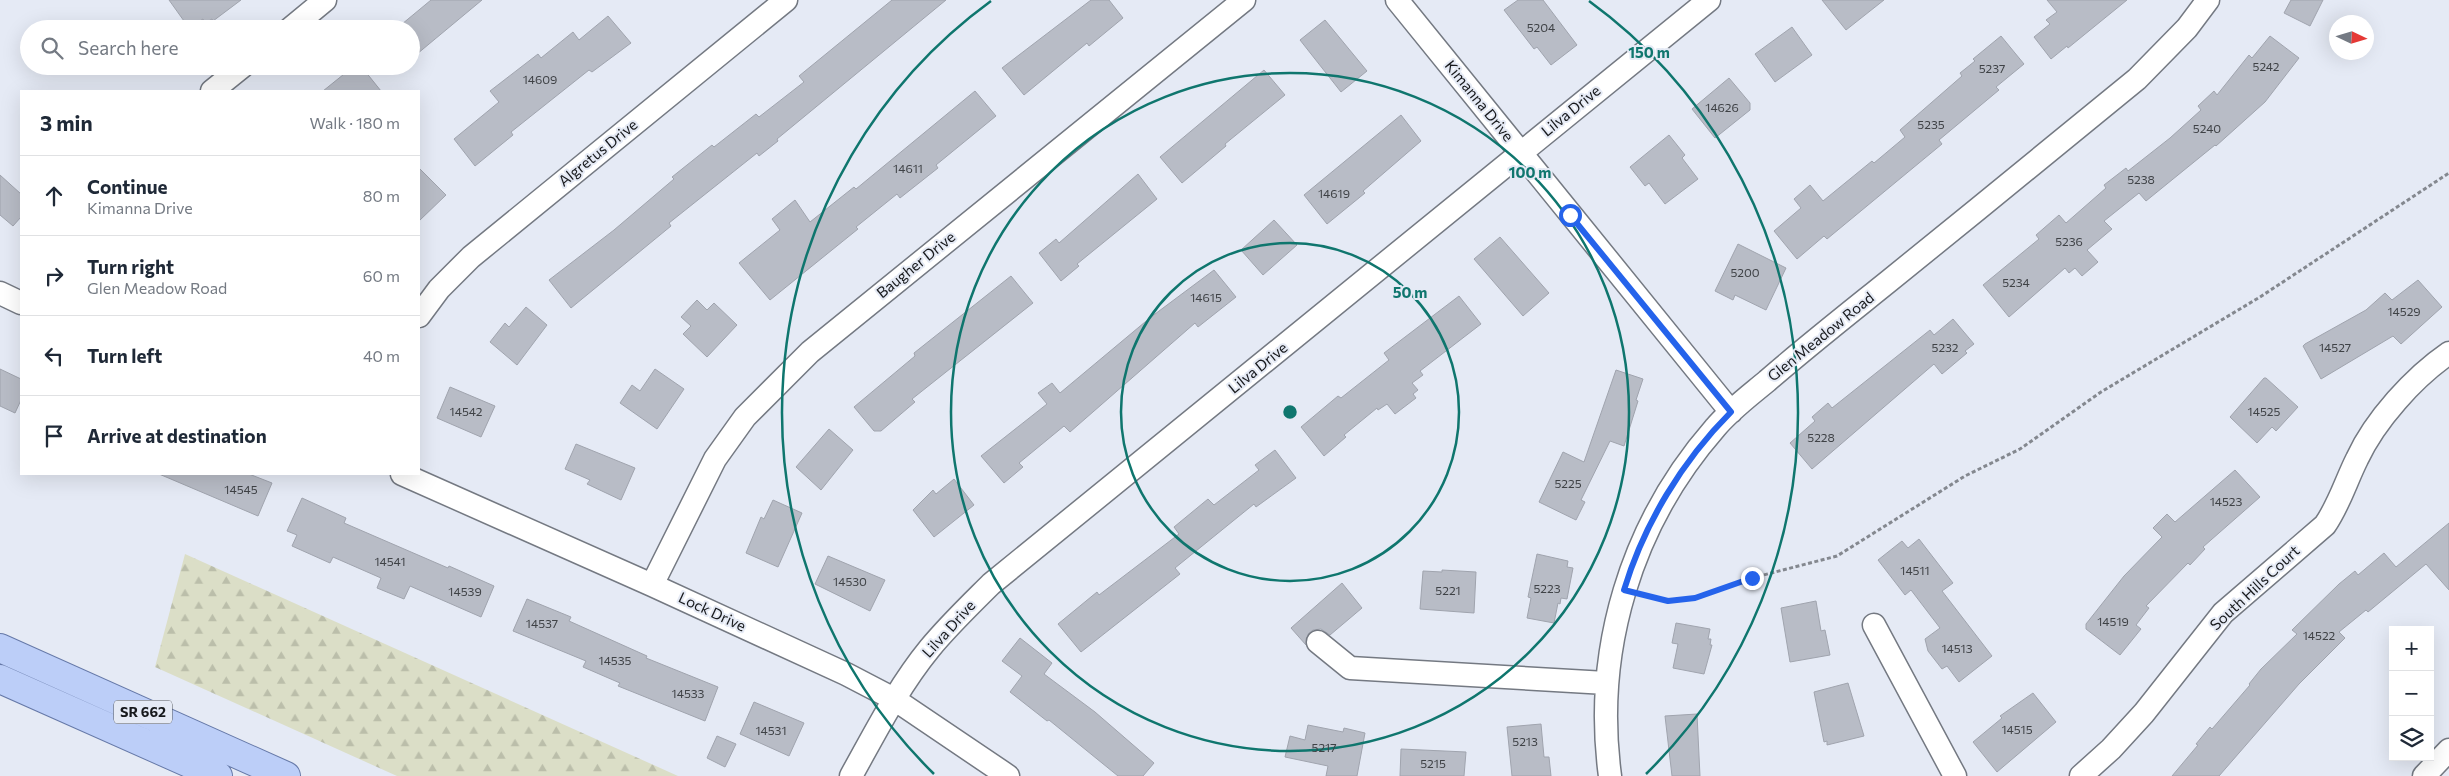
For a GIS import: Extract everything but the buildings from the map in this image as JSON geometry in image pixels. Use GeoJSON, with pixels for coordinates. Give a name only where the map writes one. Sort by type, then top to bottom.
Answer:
{"type":"FeatureCollection","features":[{"type":"Feature","properties":{"kind":"main road","name":"SR 662"},"geometry":{"type":"LineString","coordinates":[[0,648],[286,776]]}},
{"type":"Feature","properties":{"kind":"main road","name":"SR 662"},"geometry":{"type":"LineString","coordinates":[[0,679],[218,776]]}},
{"type":"Feature","properties":{"kind":"street"},"geometry":{"type":"LineString","coordinates":[[301,20],[325,0]]}},
{"type":"Feature","properties":{"kind":"street","name":"Algretus Drive"},"geometry":{"type":"LineString","coordinates":[[420,315],[439,289],[471,257],[786,0]]}},
{"type":"Feature","properties":{"kind":"street","name":"Baugher Drive"},"geometry":{"type":"LineString","coordinates":[[652,585],[715,459],[745,417],[810,352],[1244,0]]}},
{"type":"Feature","properties":{"kind":"street","name":"Kimanna Drive"},"geometry":{"type":"LineString","coordinates":[[1397,0],[1731,412]]}},
{"type":"Feature","properties":{"kind":"street","name":"Lilva Drive"},"geometry":{"type":"LineString","coordinates":[[851,776],[894,699],[929,649],[960,614],[991,584],[1710,0]]}},
{"type":"Feature","properties":{"kind":"street","name":"Glen Meadow Road"},"geometry":{"type":"LineString","coordinates":[[1610,776],[1607,754],[1606,683],[1616,616],[1644,536],[1680,472],[1715,428],[1781,369],[2137,79],[2187,28],[2208,0]]}},
{"type":"Feature","properties":{"kind":"street"},"geometry":{"type":"LineString","coordinates":[[213,90],[232,75]]}},
{"type":"Feature","properties":{"kind":"street"},"geometry":{"type":"LineString","coordinates":[[0,293],[20,303]]}},
{"type":"Feature","properties":{"kind":"street","name":"South Hills Court"},"geometry":{"type":"LineString","coordinates":[[2081,776],[2111,749],[2144,713],[2224,613],[2325,525],[2334,512],[2369,436],[2396,402],[2438,360],[2449,353]]}},
{"type":"Feature","properties":{"kind":"street","name":"Lock Drive"},"geometry":{"type":"LineString","coordinates":[[404,475],[846,674],[894,699],[1008,776]]}},
{"type":"Feature","properties":{"kind":"street"},"geometry":{"type":"LineString","coordinates":[[1874,625],[1955,776]]}},
{"type":"Feature","properties":{"kind":"street"},"geometry":{"type":"LineString","coordinates":[[1318,642],[1350,668],[1606,683]]}},
{"type":"Feature","properties":{"kind":"street"},"geometry":{"type":"LineString","coordinates":[[2424,776],[2449,750]]}},
{"type":"Feature","properties":{"kind":"path"},"geometry":{"type":"LineString","coordinates":[[1624,590],[1668,601],[1695,598],[1752,578],[1837,556],[1965,476],[2020,450],[2100,392],[2260,297],[2449,172]]}},
{"type":"Feature","properties":{"kind":"green space"},"geometry":{"type":"Polygon","coordinates":[[[185,554],[678,776],[397,776],[155,667],[185,554]]]}},
{"type":"Feature","properties":{"kind":"route"},"geometry":{"type":"LineString","coordinates":[[1570,215],[1731,412],[1715,428],[1680,472],[1644,536],[1624,590],[1668,601],[1695,598],[1752,578]]}}]}
